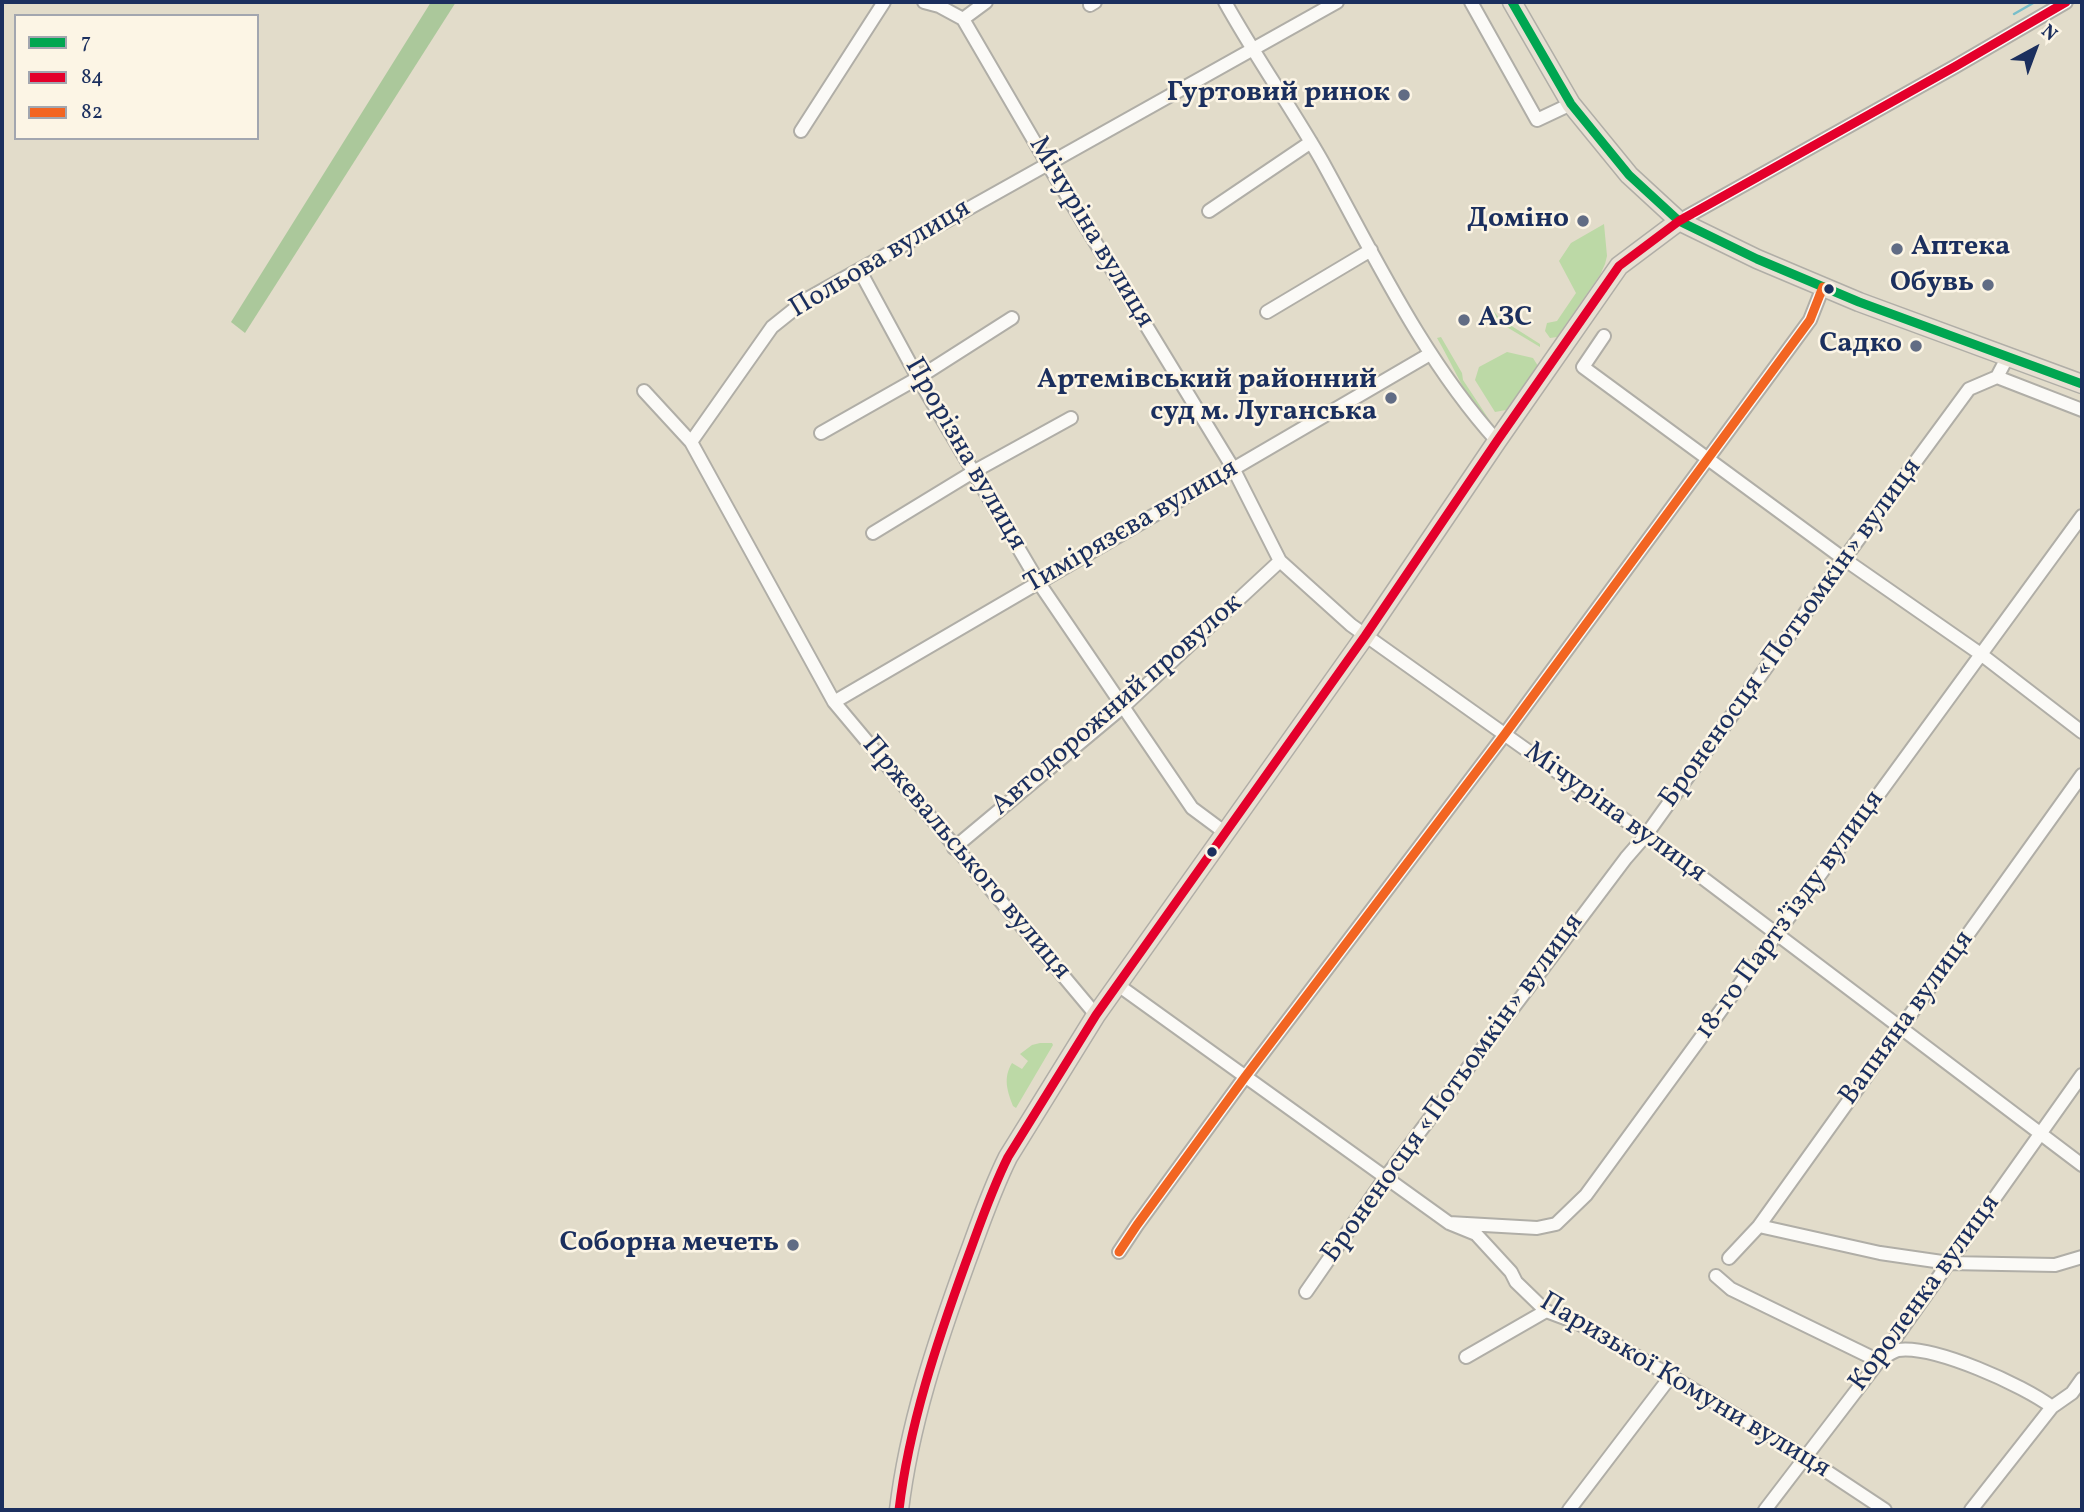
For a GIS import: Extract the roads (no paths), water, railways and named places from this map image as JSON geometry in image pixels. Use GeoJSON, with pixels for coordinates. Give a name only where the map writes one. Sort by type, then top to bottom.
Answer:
{"type":"FeatureCollection","features":[{"type":"Feature","properties":{"kind":"main road"},"geometry":{"type":"LineString","coordinates":[[1512,2],[1571,104],[1629,175],[1679,221],[1823,287],[2082,384]]}},
{"type":"Feature","properties":{"kind":"main road"},"geometry":{"type":"LineString","coordinates":[[899,1510],[917,1413],[953,1298],[1008,1157],[1096,1015],[1227,834],[1619,266],[1679,221]]}},
{"type":"Feature","properties":{"kind":"street"},"geometry":{"type":"LineString","coordinates":[[801,131],[884,2]]}},
{"type":"Feature","properties":{"kind":"street"},"geometry":{"type":"LineString","coordinates":[[924,2],[939,6],[963,19],[985,2]]}},
{"type":"Feature","properties":{"kind":"street"},"geometry":{"type":"LineString","coordinates":[[1225,2],[1311,142],[1430,354],[1497,441]]}},
{"type":"Feature","properties":{"kind":"street","name":"Польова вулиця"},"geometry":{"type":"LineString","coordinates":[[691,442],[772,327],[807,299],[1337,2]]}},
{"type":"Feature","properties":{"kind":"street"},"geometry":{"type":"LineString","coordinates":[[1471,2],[1537,120],[1571,104]]}},
{"type":"Feature","properties":{"kind":"street"},"geometry":{"type":"LineString","coordinates":[[1679,221],[2066,2]]}},
{"type":"Feature","properties":{"kind":"street","name":"Мічуріна вулиця"},"geometry":{"type":"LineString","coordinates":[[963,19],[1047,163],[1233,468],[1280,561],[1365,636],[1646,835],[2082,1165]]}},
{"type":"Feature","properties":{"kind":"street"},"geometry":{"type":"LineString","coordinates":[[1209,211],[1311,142]]}},
{"type":"Feature","properties":{"kind":"street"},"geometry":{"type":"LineString","coordinates":[[1267,312],[1371,250]]}},
{"type":"Feature","properties":{"kind":"street","name":"Прорізна вулиця"},"geometry":{"type":"LineString","coordinates":[[860,271],[918,377],[1039,583],[1192,808],[1227,834]]}},
{"type":"Feature","properties":{"kind":"street"},"geometry":{"type":"LineString","coordinates":[[1119,1252],[1245,1077],[1505,734],[1810,320],[1823,287]]}},
{"type":"Feature","properties":{"kind":"street"},"geometry":{"type":"LineString","coordinates":[[821,433],[1012,318]]}},
{"type":"Feature","properties":{"kind":"street"},"geometry":{"type":"LineString","coordinates":[[1604,336],[1583,367],[1844,559],[1982,654],[2082,732]]}},
{"type":"Feature","properties":{"kind":"street","name":"Тимірязєва вулиця"},"geometry":{"type":"LineString","coordinates":[[834,702],[1430,354]]}},
{"type":"Feature","properties":{"kind":"street"},"geometry":{"type":"LineString","coordinates":[[2008,356],[1997,377],[2082,410]]}},
{"type":"Feature","properties":{"kind":"street","name":"Броненосця «Потьомкін» вулиця"},"geometry":{"type":"LineString","coordinates":[[1306,1292],[1385,1178],[1646,835],[1969,389],[1997,377]]}},
{"type":"Feature","properties":{"kind":"street"},"geometry":{"type":"LineString","coordinates":[[644,391],[691,442],[834,702]]}},
{"type":"Feature","properties":{"kind":"street"},"geometry":{"type":"LineString","coordinates":[[873,533],[973,472],[1072,418]]}},
{"type":"Feature","properties":{"kind":"street","name":"18-го Партз’їзду вулиця"},"geometry":{"type":"LineString","coordinates":[[1449,1223],[1537,1228],[1556,1224],[1586,1195],[2082,516]]}},
{"type":"Feature","properties":{"kind":"street","name":"Автодорожний провулок"},"geometry":{"type":"LineString","coordinates":[[954,848],[1124,706],[1280,561]]}},
{"type":"Feature","properties":{"kind":"street","name":"Пржевальського вулиця"},"geometry":{"type":"LineString","coordinates":[[834,702],[1096,1015]]}},
{"type":"Feature","properties":{"kind":"street","name":"Вапняна вулиця"},"geometry":{"type":"LineString","coordinates":[[1728,1258],[1759,1226],[2082,775]]}},
{"type":"Feature","properties":{"kind":"street","name":"Паризької Комуни вулиця"},"geometry":{"type":"LineString","coordinates":[[1118,985],[1449,1223],[1476,1234],[1511,1272],[1516,1282],[1546,1311],[1578,1323],[1671,1376],[1805,1457],[1885,1510]]}},
{"type":"Feature","properties":{"kind":"street","name":"Короленка вулиця"},"geometry":{"type":"LineString","coordinates":[[1765,1510],[1880,1361],[2082,1075]]}},
{"type":"Feature","properties":{"kind":"street"},"geometry":{"type":"LineString","coordinates":[[1759,1226],[1880,1252],[1949,1263],[2054,1265],[2082,1257]]}},
{"type":"Feature","properties":{"kind":"street"},"geometry":{"type":"LineString","coordinates":[[1716,1276],[1731,1289],[1880,1361],[1894,1351],[1909,1350],[1953,1360],[1986,1371],[2037,1395],[2052,1407]]}},
{"type":"Feature","properties":{"kind":"street"},"geometry":{"type":"LineString","coordinates":[[1466,1357],[1546,1311]]}},
{"type":"Feature","properties":{"kind":"street"},"geometry":{"type":"LineString","coordinates":[[1569,1510],[1671,1376]]}},
{"type":"Feature","properties":{"kind":"street"},"geometry":{"type":"LineString","coordinates":[[1971,1510],[2052,1407],[2072,1393],[2082,1379]]}},
{"type":"Feature","properties":{"kind":"waterway"},"geometry":{"type":"LineString","coordinates":[[2014,14],[2035,2]]}},
{"type":"Feature","properties":{"kind":"place","name":"Гуртовий ринок"},"geometry":{"type":"Point","coordinates":[1404,95]}},
{"type":"Feature","properties":{"kind":"place","name":"Доміно"},"geometry":{"type":"Point","coordinates":[1583,221]}},
{"type":"Feature","properties":{"kind":"place","name":"Аптека"},"geometry":{"type":"Point","coordinates":[1897,249]}},
{"type":"Feature","properties":{"kind":"place","name":"Обувь"},"geometry":{"type":"Point","coordinates":[1988,285]}},
{"type":"Feature","properties":{"kind":"place","name":"АЗС"},"geometry":{"type":"Point","coordinates":[1464,320]}},
{"type":"Feature","properties":{"kind":"place","name":"Садко"},"geometry":{"type":"Point","coordinates":[1916,346]}},
{"type":"Feature","properties":{"kind":"place","name":"Артемівський районний суд м. Луганська"},"geometry":{"type":"Point","coordinates":[1391,398]}},
{"type":"Feature","properties":{"kind":"place","name":"Соборна мечеть"},"geometry":{"type":"Point","coordinates":[793,1245]}}]}
